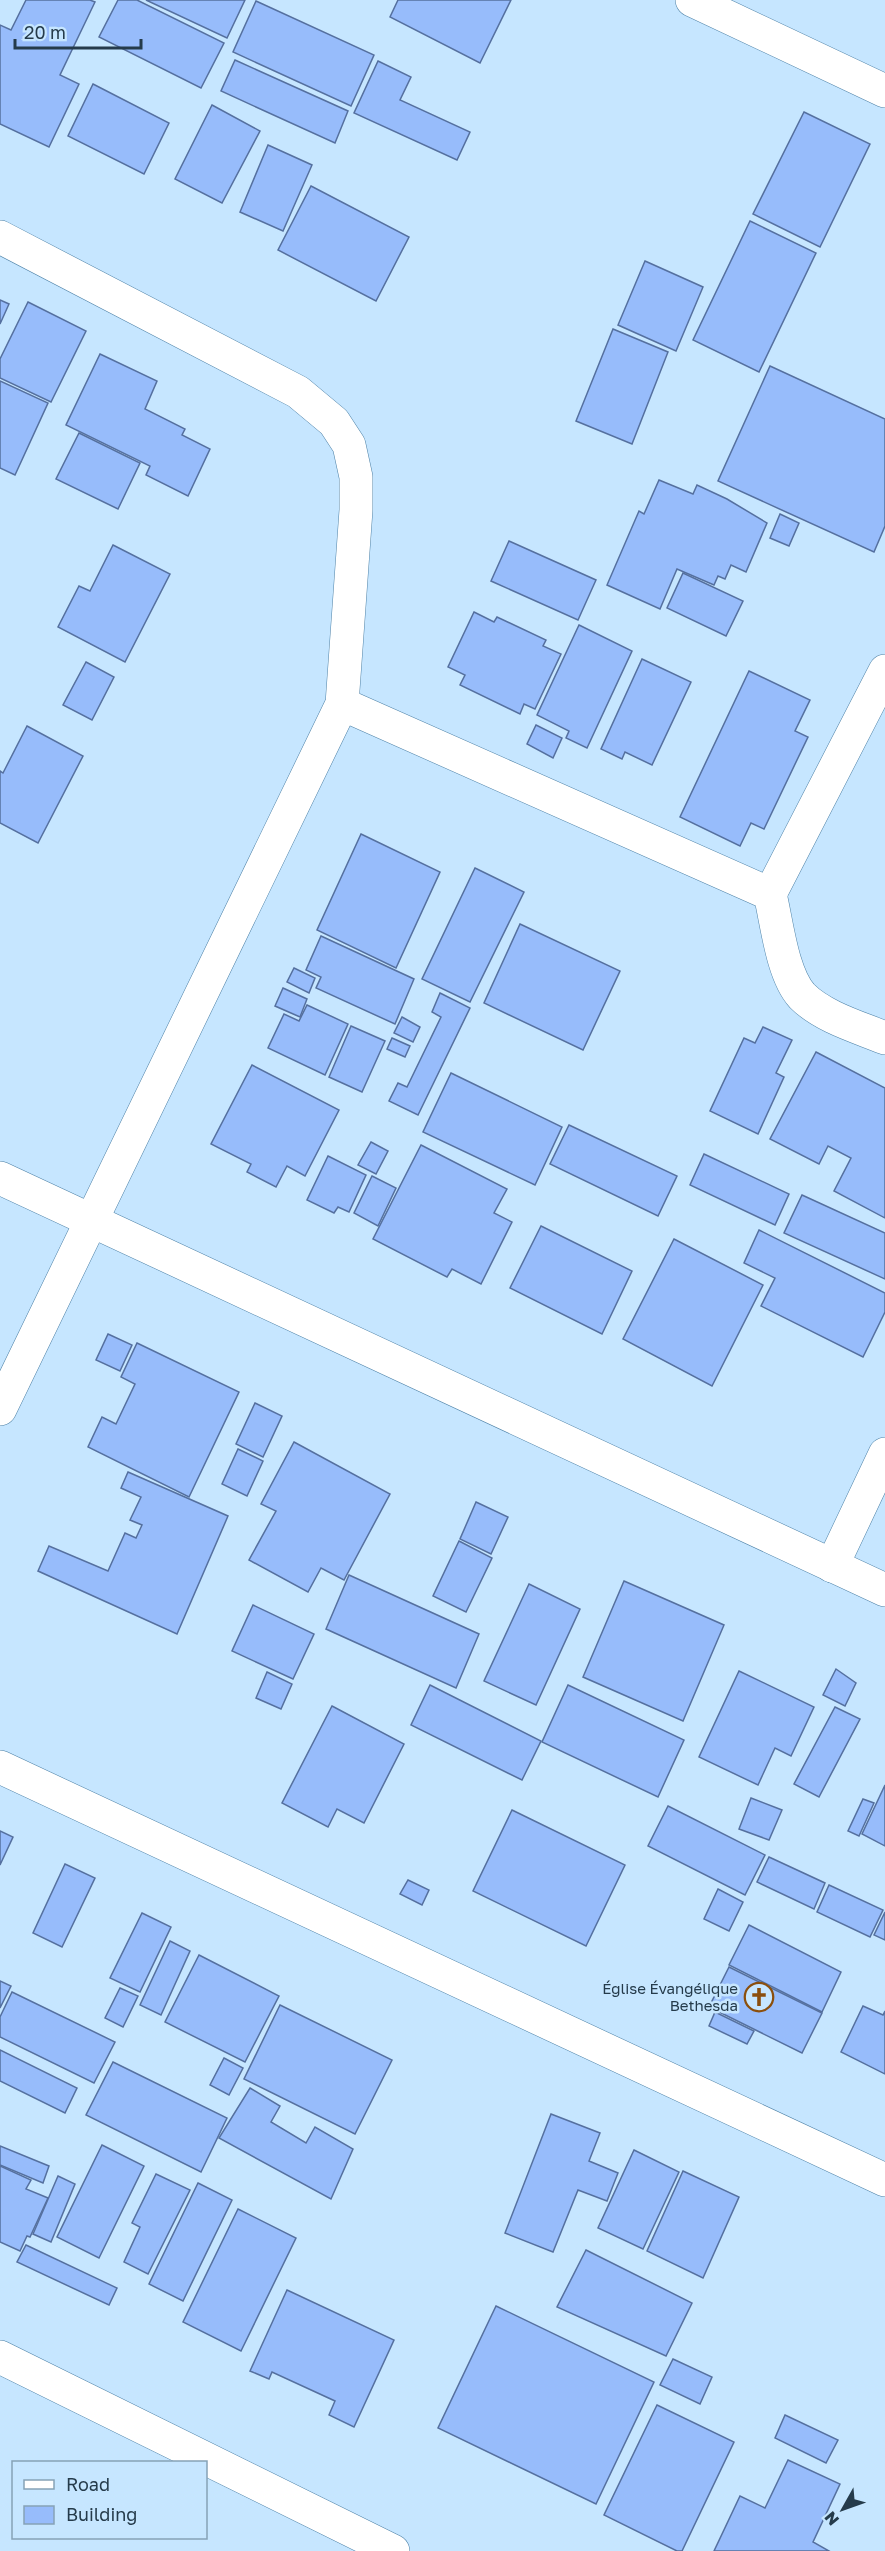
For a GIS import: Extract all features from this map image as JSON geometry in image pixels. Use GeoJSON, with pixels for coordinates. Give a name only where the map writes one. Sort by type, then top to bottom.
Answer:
{"type":"FeatureCollection","features":[{"type":"Feature","properties":{"kind":"street"},"geometry":{"type":"LineString","coordinates":[[692,0],[885,91]]}},
{"type":"Feature","properties":{"kind":"street"},"geometry":{"type":"LineString","coordinates":[[0,237],[298,392],[334,422],[349,446],[356,477],[356,510],[342,704],[0,1409]]}},
{"type":"Feature","properties":{"kind":"street"},"geometry":{"type":"LineString","coordinates":[[885,671],[770,894],[789,974],[802,995],[830,1015],[885,1038]]}},
{"type":"Feature","properties":{"kind":"street"},"geometry":{"type":"LineString","coordinates":[[342,704],[770,894]]}},
{"type":"Feature","properties":{"kind":"street"},"geometry":{"type":"LineString","coordinates":[[0,1178],[90,1222],[885,1590]]}},
{"type":"Feature","properties":{"kind":"street"},"geometry":{"type":"LineString","coordinates":[[832,1566],[885,1454]]}},
{"type":"Feature","properties":{"kind":"street"},"geometry":{"type":"LineString","coordinates":[[0,1767],[885,2180]]}},
{"type":"Feature","properties":{"kind":"street"},"geometry":{"type":"LineString","coordinates":[[0,2357],[393,2551]]}},
{"type":"Feature","properties":{"kind":"building"},"geometry":{"type":"Polygon","coordinates":[[[26,0],[90,0],[95,2],[60,75],[79,84],[49,147],[0,124],[0,25],[11,30],[26,0]]]}},
{"type":"Feature","properties":{"kind":"building"},"geometry":{"type":"Polygon","coordinates":[[[118,0],[137,0],[224,43],[201,88],[99,37],[118,0]]]}},
{"type":"Feature","properties":{"kind":"building"},"geometry":{"type":"Polygon","coordinates":[[[146,0],[245,0],[227,38],[146,0]]]}},
{"type":"Feature","properties":{"kind":"building"},"geometry":{"type":"Polygon","coordinates":[[[398,0],[511,0],[480,63],[390,17],[398,0]]]}},
{"type":"Feature","properties":{"kind":"building"},"geometry":{"type":"Polygon","coordinates":[[[256,1],[374,55],[351,106],[233,52],[256,1]]]}},
{"type":"Feature","properties":{"kind":"building"},"geometry":{"type":"Polygon","coordinates":[[[235,60],[348,111],[335,143],[221,91],[235,60]]]}},
{"type":"Feature","properties":{"kind":"building"},"geometry":{"type":"Polygon","coordinates":[[[378,61],[411,77],[400,100],[470,132],[457,160],[354,113],[378,61]]]}},
{"type":"Feature","properties":{"kind":"building"},"geometry":{"type":"Polygon","coordinates":[[[93,84],[169,123],[144,174],[68,136],[93,84]]]}},
{"type":"Feature","properties":{"kind":"building"},"geometry":{"type":"Polygon","coordinates":[[[212,105],[260,131],[222,203],[175,179],[212,105]]]}},
{"type":"Feature","properties":{"kind":"building"},"geometry":{"type":"Polygon","coordinates":[[[804,112],[870,144],[820,247],[753,214],[804,112]]]}},
{"type":"Feature","properties":{"kind":"building"},"geometry":{"type":"Polygon","coordinates":[[[268,145],[312,165],[283,231],[240,212],[268,145]]]}},
{"type":"Feature","properties":{"kind":"building"},"geometry":{"type":"Polygon","coordinates":[[[311,186],[409,237],[376,301],[278,250],[311,186]]]}},
{"type":"Feature","properties":{"kind":"building"},"geometry":{"type":"Polygon","coordinates":[[[750,221],[816,253],[759,372],[693,340],[750,221]]]}},
{"type":"Feature","properties":{"kind":"building"},"geometry":{"type":"Polygon","coordinates":[[[645,261],[703,287],[676,351],[618,325],[645,261]]]}},
{"type":"Feature","properties":{"kind":"building"},"geometry":{"type":"Polygon","coordinates":[[[0,300],[9,304],[0,324],[0,300]]]}},
{"type":"Feature","properties":{"kind":"building"},"geometry":{"type":"Polygon","coordinates":[[[28,302],[86,331],[51,402],[0,378],[0,359],[28,302]]]}},
{"type":"Feature","properties":{"kind":"building"},"geometry":{"type":"Polygon","coordinates":[[[613,329],[668,352],[632,444],[576,421],[613,329]]]}},
{"type":"Feature","properties":{"kind":"building"},"geometry":{"type":"Polygon","coordinates":[[[100,354],[157,381],[145,409],[185,429],[182,435],[210,449],[188,496],[146,475],[150,466],[66,425],[100,354]]]}},
{"type":"Feature","properties":{"kind":"building"},"geometry":{"type":"Polygon","coordinates":[[[770,366],[885,419],[885,526],[874,552],[718,481],[770,366]]]}},
{"type":"Feature","properties":{"kind":"building"},"geometry":{"type":"Polygon","coordinates":[[[0,381],[48,403],[15,475],[0,468],[0,381]]]}},
{"type":"Feature","properties":{"kind":"building"},"geometry":{"type":"Polygon","coordinates":[[[79,433],[140,463],[118,509],[56,479],[79,433]]]}},
{"type":"Feature","properties":{"kind":"building"},"geometry":{"type":"Polygon","coordinates":[[[659,480],[693,494],[697,485],[727,499],[767,523],[746,572],[731,565],[725,579],[718,576],[714,585],[677,569],[660,609],[607,585],[639,511],[644,514],[659,480]]]}},
{"type":"Feature","properties":{"kind":"building"},"geometry":{"type":"Polygon","coordinates":[[[780,514],[799,523],[789,546],[770,538],[780,514]]]}},
{"type":"Feature","properties":{"kind":"building"},"geometry":{"type":"Polygon","coordinates":[[[509,541],[596,580],[578,620],[491,581],[509,541]]]}},
{"type":"Feature","properties":{"kind":"building"},"geometry":{"type":"Polygon","coordinates":[[[113,545],[170,574],[125,662],[58,627],[79,586],[90,591],[113,545]]]}},
{"type":"Feature","properties":{"kind":"building"},"geometry":{"type":"Polygon","coordinates":[[[683,573],[743,601],[726,636],[667,608],[683,573]]]}},
{"type":"Feature","properties":{"kind":"building"},"geometry":{"type":"Polygon","coordinates":[[[474,612],[494,622],[497,617],[546,640],[543,646],[561,654],[535,709],[524,704],[520,714],[460,685],[465,675],[448,667],[474,612]]]}},
{"type":"Feature","properties":{"kind":"building"},"geometry":{"type":"Polygon","coordinates":[[[579,625],[632,651],[587,748],[566,738],[569,731],[537,715],[579,625]]]}},
{"type":"Feature","properties":{"kind":"building"},"geometry":{"type":"Polygon","coordinates":[[[642,659],[691,682],[652,765],[625,752],[622,759],[601,749],[642,659]]]}},
{"type":"Feature","properties":{"kind":"building"},"geometry":{"type":"Polygon","coordinates":[[[86,662],[114,677],[92,720],[63,705],[86,662]]]}},
{"type":"Feature","properties":{"kind":"building"},"geometry":{"type":"Polygon","coordinates":[[[749,671],[810,700],[795,731],[808,737],[764,829],[751,823],[740,846],[680,817],[749,671]]]}},
{"type":"Feature","properties":{"kind":"building"},"geometry":{"type":"Polygon","coordinates":[[[536,725],[562,738],[553,758],[527,744],[536,725]]]}},
{"type":"Feature","properties":{"kind":"building"},"geometry":{"type":"Polygon","coordinates":[[[27,726],[83,756],[38,843],[0,823],[0,771],[3,773],[27,726]]]}},
{"type":"Feature","properties":{"kind":"building"},"geometry":{"type":"Polygon","coordinates":[[[361,834],[440,872],[396,968],[317,930],[361,834]]]}},
{"type":"Feature","properties":{"kind":"building"},"geometry":{"type":"Polygon","coordinates":[[[475,868],[524,892],[470,1002],[422,979],[475,868]]]}},
{"type":"Feature","properties":{"kind":"building"},"geometry":{"type":"Polygon","coordinates":[[[520,924],[620,971],[583,1050],[484,1003],[520,924]]]}},
{"type":"Feature","properties":{"kind":"building"},"geometry":{"type":"Polygon","coordinates":[[[321,936],[414,979],[395,1024],[316,988],[321,977],[306,970],[321,936]]]}},
{"type":"Feature","properties":{"kind":"building"},"geometry":{"type":"Polygon","coordinates":[[[294,968],[315,978],[309,993],[287,982],[294,968]]]}},
{"type":"Feature","properties":{"kind":"building"},"geometry":{"type":"Polygon","coordinates":[[[283,988],[307,999],[300,1017],[275,1006],[283,988]]]}},
{"type":"Feature","properties":{"kind":"building"},"geometry":{"type":"Polygon","coordinates":[[[440,993],[470,1008],[418,1115],[389,1101],[398,1083],[407,1087],[441,1017],[432,1012],[440,993]]]}},
{"type":"Feature","properties":{"kind":"building"},"geometry":{"type":"Polygon","coordinates":[[[307,1005],[348,1024],[325,1075],[268,1048],[284,1014],[299,1021],[307,1005]]]}},
{"type":"Feature","properties":{"kind":"building"},"geometry":{"type":"Polygon","coordinates":[[[402,1017],[420,1027],[413,1042],[394,1033],[402,1017]]]}},
{"type":"Feature","properties":{"kind":"building"},"geometry":{"type":"Polygon","coordinates":[[[351,1026],[385,1041],[362,1092],[329,1077],[351,1026]]]}},
{"type":"Feature","properties":{"kind":"building"},"geometry":{"type":"Polygon","coordinates":[[[763,1027],[792,1040],[776,1073],[784,1077],[758,1134],[710,1111],[744,1038],[755,1043],[763,1027]]]}},
{"type":"Feature","properties":{"kind":"building"},"geometry":{"type":"Polygon","coordinates":[[[392,1038],[410,1046],[405,1057],[387,1049],[392,1038]]]}},
{"type":"Feature","properties":{"kind":"building"},"geometry":{"type":"Polygon","coordinates":[[[816,1052],[885,1088],[885,1218],[834,1191],[851,1158],[828,1146],[819,1164],[770,1139],[816,1052]]]}},
{"type":"Feature","properties":{"kind":"building"},"geometry":{"type":"Polygon","coordinates":[[[252,1065],[339,1110],[305,1176],[287,1166],[276,1187],[247,1172],[251,1164],[211,1144],[252,1065]]]}},
{"type":"Feature","properties":{"kind":"building"},"geometry":{"type":"Polygon","coordinates":[[[451,1073],[562,1127],[535,1185],[423,1132],[451,1073]]]}},
{"type":"Feature","properties":{"kind":"building"},"geometry":{"type":"Polygon","coordinates":[[[569,1125],[677,1176],[658,1216],[550,1164],[569,1125]]]}},
{"type":"Feature","properties":{"kind":"building"},"geometry":{"type":"Polygon","coordinates":[[[371,1142],[388,1151],[376,1174],[358,1165],[371,1142]]]}},
{"type":"Feature","properties":{"kind":"building"},"geometry":{"type":"Polygon","coordinates":[[[421,1145],[507,1189],[494,1213],[512,1222],[481,1284],[452,1269],[447,1277],[373,1239],[421,1145]]]}},
{"type":"Feature","properties":{"kind":"building"},"geometry":{"type":"Polygon","coordinates":[[[704,1154],[789,1194],[775,1225],[690,1185],[704,1154]]]}},
{"type":"Feature","properties":{"kind":"building"},"geometry":{"type":"Polygon","coordinates":[[[328,1156],[366,1175],[349,1212],[338,1207],[334,1213],[307,1200],[328,1156]]]}},
{"type":"Feature","properties":{"kind":"building"},"geometry":{"type":"Polygon","coordinates":[[[372,1176],[396,1188],[378,1226],[354,1213],[372,1176]]]}},
{"type":"Feature","properties":{"kind":"building"},"geometry":{"type":"Polygon","coordinates":[[[802,1195],[885,1233],[885,1279],[784,1233],[802,1195]]]}},
{"type":"Feature","properties":{"kind":"building"},"geometry":{"type":"Polygon","coordinates":[[[541,1226],[632,1271],[602,1334],[510,1288],[541,1226]]]}},
{"type":"Feature","properties":{"kind":"building"},"geometry":{"type":"Polygon","coordinates":[[[759,1230],[885,1293],[885,1312],[863,1357],[761,1306],[775,1278],[744,1263],[759,1230]]]}},
{"type":"Feature","properties":{"kind":"building"},"geometry":{"type":"Polygon","coordinates":[[[674,1239],[763,1285],[712,1386],[623,1339],[674,1239]]]}},
{"type":"Feature","properties":{"kind":"building"},"geometry":{"type":"Polygon","coordinates":[[[108,1334],[132,1345],[120,1371],[96,1360],[108,1334]]]}},
{"type":"Feature","properties":{"kind":"building"},"geometry":{"type":"Polygon","coordinates":[[[137,1343],[239,1392],[189,1497],[88,1447],[102,1417],[116,1424],[135,1384],[121,1377],[137,1343]]]}},
{"type":"Feature","properties":{"kind":"building"},"geometry":{"type":"Polygon","coordinates":[[[255,1403],[282,1416],[263,1457],[236,1444],[255,1403]]]}},
{"type":"Feature","properties":{"kind":"building"},"geometry":{"type":"Polygon","coordinates":[[[294,1442],[390,1494],[344,1580],[321,1568],[308,1592],[249,1560],[276,1511],[261,1504],[294,1442]]]}},
{"type":"Feature","properties":{"kind":"building"},"geometry":{"type":"Polygon","coordinates":[[[238,1449],[263,1461],[247,1496],[222,1484],[238,1449]]]}},
{"type":"Feature","properties":{"kind":"building"},"geometry":{"type":"Polygon","coordinates":[[[128,1472],[228,1516],[177,1634],[38,1571],[49,1546],[108,1571],[125,1533],[136,1538],[142,1525],[130,1520],[141,1497],[121,1488],[128,1472]]]}},
{"type":"Feature","properties":{"kind":"building"},"geometry":{"type":"Polygon","coordinates":[[[476,1502],[508,1517],[491,1554],[460,1539],[476,1502]]]}},
{"type":"Feature","properties":{"kind":"building"},"geometry":{"type":"Polygon","coordinates":[[[459,1541],[492,1558],[466,1612],[433,1596],[459,1541]]]}},
{"type":"Feature","properties":{"kind":"building"},"geometry":{"type":"Polygon","coordinates":[[[349,1575],[479,1634],[456,1688],[326,1629],[349,1575]]]}},
{"type":"Feature","properties":{"kind":"building"},"geometry":{"type":"Polygon","coordinates":[[[624,1581],[724,1625],[683,1721],[583,1677],[624,1581]]]}},
{"type":"Feature","properties":{"kind":"building"},"geometry":{"type":"Polygon","coordinates":[[[529,1584],[580,1609],[536,1705],[484,1681],[529,1584]]]}},
{"type":"Feature","properties":{"kind":"building"},"geometry":{"type":"Polygon","coordinates":[[[253,1605],[314,1634],[293,1679],[232,1651],[253,1605]]]}},
{"type":"Feature","properties":{"kind":"building"},"geometry":{"type":"Polygon","coordinates":[[[836,1669],[856,1683],[845,1706],[823,1695],[836,1669]]]}},
{"type":"Feature","properties":{"kind":"building"},"geometry":{"type":"Polygon","coordinates":[[[739,1671],[814,1707],[791,1756],[775,1748],[758,1785],[699,1757],[739,1671]]]}},
{"type":"Feature","properties":{"kind":"building"},"geometry":{"type":"Polygon","coordinates":[[[267,1672],[292,1684],[281,1709],[256,1698],[267,1672]]]}},
{"type":"Feature","properties":{"kind":"building"},"geometry":{"type":"Polygon","coordinates":[[[430,1685],[541,1741],[522,1780],[411,1725],[430,1685]]]}},
{"type":"Feature","properties":{"kind":"building"},"geometry":{"type":"Polygon","coordinates":[[[568,1685],[684,1740],[658,1797],[542,1742],[568,1685]]]}},
{"type":"Feature","properties":{"kind":"building"},"geometry":{"type":"Polygon","coordinates":[[[332,1706],[404,1744],[364,1823],[337,1809],[328,1827],[282,1803],[332,1706]]]}},
{"type":"Feature","properties":{"kind":"building"},"geometry":{"type":"Polygon","coordinates":[[[835,1707],[860,1719],[819,1797],[794,1784],[835,1707]]]}},
{"type":"Feature","properties":{"kind":"building"},"geometry":{"type":"Polygon","coordinates":[[[885,1785],[885,1846],[862,1834],[885,1785]]]}},
{"type":"Feature","properties":{"kind":"building"},"geometry":{"type":"Polygon","coordinates":[[[751,1798],[782,1810],[769,1840],[739,1829],[751,1798]]]}},
{"type":"Feature","properties":{"kind":"building"},"geometry":{"type":"Polygon","coordinates":[[[863,1799],[874,1803],[859,1836],[848,1831],[863,1799]]]}},
{"type":"Feature","properties":{"kind":"building"},"geometry":{"type":"Polygon","coordinates":[[[668,1806],[765,1855],[745,1895],[648,1846],[668,1806]]]}},
{"type":"Feature","properties":{"kind":"building"},"geometry":{"type":"Polygon","coordinates":[[[512,1810],[625,1865],[586,1946],[473,1891],[512,1810]]]}},
{"type":"Feature","properties":{"kind":"building"},"geometry":{"type":"Polygon","coordinates":[[[0,1831],[13,1837],[0,1865],[0,1831]]]}},
{"type":"Feature","properties":{"kind":"building"},"geometry":{"type":"Polygon","coordinates":[[[769,1857],[825,1883],[814,1909],[757,1882],[769,1857]]]}},
{"type":"Feature","properties":{"kind":"building"},"geometry":{"type":"Polygon","coordinates":[[[65,1864],[95,1878],[62,1947],[33,1933],[65,1864]]]}},
{"type":"Feature","properties":{"kind":"building"},"geometry":{"type":"Polygon","coordinates":[[[408,1880],[429,1890],[422,1905],[400,1894],[408,1880]]]}},
{"type":"Feature","properties":{"kind":"building"},"geometry":{"type":"Polygon","coordinates":[[[829,1885],[883,1910],[870,1937],[817,1912],[829,1885]]]}},
{"type":"Feature","properties":{"kind":"building"},"geometry":{"type":"Polygon","coordinates":[[[718,1889],[743,1902],[729,1931],[704,1919],[718,1889]]]}},
{"type":"Feature","properties":{"kind":"building"},"geometry":{"type":"Polygon","coordinates":[[[885,1912],[885,1940],[874,1935],[885,1912]]]}},
{"type":"Feature","properties":{"kind":"building"},"geometry":{"type":"Polygon","coordinates":[[[142,1913],[171,1927],[140,1992],[110,1978],[142,1913]]]}},
{"type":"Feature","properties":{"kind":"building"},"geometry":{"type":"Polygon","coordinates":[[[749,1925],[841,1972],[822,2012],[729,1965],[749,1925]]]}},
{"type":"Feature","properties":{"kind":"building"},"geometry":{"type":"Polygon","coordinates":[[[170,1941],[190,1951],[161,2015],[140,2005],[170,1941]]]}},
{"type":"Feature","properties":{"kind":"building"},"geometry":{"type":"Polygon","coordinates":[[[199,1955],[279,1996],[245,2062],[165,2022],[199,1955]]]}},
{"type":"Feature","properties":{"kind":"building"},"geometry":{"type":"Polygon","coordinates":[[[729,1967],[822,2013],[802,2053],[709,2007],[729,1967]]]}},
{"type":"Feature","properties":{"kind":"building"},"geometry":{"type":"Polygon","coordinates":[[[0,1981],[11,1986],[0,2008],[0,1981]]]}},
{"type":"Feature","properties":{"kind":"building"},"geometry":{"type":"Polygon","coordinates":[[[120,1988],[138,1996],[123,2027],[105,2018],[120,1988]]]}},
{"type":"Feature","properties":{"kind":"building"},"geometry":{"type":"Polygon","coordinates":[[[12,1992],[115,2042],[94,2083],[0,2037],[0,2017],[12,1992]]]}},
{"type":"Feature","properties":{"kind":"building"},"geometry":{"type":"Polygon","coordinates":[[[280,2005],[392,2060],[355,2134],[244,2079],[280,2005]]]}},
{"type":"Feature","properties":{"kind":"building"},"geometry":{"type":"Polygon","coordinates":[[[863,2006],[883,2015],[885,2011],[885,2074],[841,2052],[863,2006]]]}},
{"type":"Feature","properties":{"kind":"building"},"geometry":{"type":"Polygon","coordinates":[[[715,2012],[754,2031],[747,2044],[709,2026],[715,2012]]]}},
{"type":"Feature","properties":{"kind":"building"},"geometry":{"type":"Polygon","coordinates":[[[0,2050],[77,2088],[65,2113],[0,2081],[0,2050]]]}},
{"type":"Feature","properties":{"kind":"building"},"geometry":{"type":"Polygon","coordinates":[[[224,2058],[243,2068],[229,2095],[210,2085],[224,2058]]]}},
{"type":"Feature","properties":{"kind":"building"},"geometry":{"type":"Polygon","coordinates":[[[113,2062],[227,2118],[201,2172],[86,2115],[113,2062]]]}},
{"type":"Feature","properties":{"kind":"building"},"geometry":{"type":"Polygon","coordinates":[[[250,2088],[280,2106],[271,2122],[306,2143],[315,2127],[353,2149],[331,2199],[219,2138],[250,2088]]]}},
{"type":"Feature","properties":{"kind":"building"},"geometry":{"type":"Polygon","coordinates":[[[551,2114],[600,2133],[589,2161],[618,2173],[607,2201],[578,2190],[553,2252],[505,2233],[551,2114]]]}},
{"type":"Feature","properties":{"kind":"building"},"geometry":{"type":"Polygon","coordinates":[[[102,2145],[144,2166],[99,2258],[57,2237],[102,2145]]]}},
{"type":"Feature","properties":{"kind":"building"},"geometry":{"type":"Polygon","coordinates":[[[0,2146],[49,2166],[43,2183],[0,2165],[0,2146]]]}},
{"type":"Feature","properties":{"kind":"building"},"geometry":{"type":"Polygon","coordinates":[[[634,2150],[679,2172],[643,2249],[598,2228],[634,2150]]]}},
{"type":"Feature","properties":{"kind":"building"},"geometry":{"type":"Polygon","coordinates":[[[0,2166],[31,2180],[26,2189],[48,2198],[30,2237],[27,2236],[20,2251],[0,2242],[0,2166]]]}},
{"type":"Feature","properties":{"kind":"building"},"geometry":{"type":"Polygon","coordinates":[[[683,2171],[739,2197],[703,2278],[647,2251],[683,2171]]]}},
{"type":"Feature","properties":{"kind":"building"},"geometry":{"type":"Polygon","coordinates":[[[156,2174],[190,2190],[148,2274],[124,2262],[140,2227],[132,2223],[156,2174]]]}},
{"type":"Feature","properties":{"kind":"building"},"geometry":{"type":"Polygon","coordinates":[[[58,2176],[75,2184],[51,2242],[33,2234],[58,2176]]]}},
{"type":"Feature","properties":{"kind":"building"},"geometry":{"type":"Polygon","coordinates":[[[198,2183],[232,2200],[183,2301],[149,2284],[198,2183]]]}},
{"type":"Feature","properties":{"kind":"building"},"geometry":{"type":"Polygon","coordinates":[[[238,2209],[296,2238],[241,2351],[183,2322],[238,2209]]]}},
{"type":"Feature","properties":{"kind":"building"},"geometry":{"type":"Polygon","coordinates":[[[26,2245],[117,2288],[109,2305],[17,2262],[26,2245]]]}},
{"type":"Feature","properties":{"kind":"building"},"geometry":{"type":"Polygon","coordinates":[[[586,2250],[692,2303],[666,2356],[557,2307],[586,2250]]]}},
{"type":"Feature","properties":{"kind":"building"},"geometry":{"type":"Polygon","coordinates":[[[287,2290],[394,2340],[354,2427],[329,2415],[335,2401],[272,2372],[269,2379],[250,2371],[287,2290]]]}},
{"type":"Feature","properties":{"kind":"building"},"geometry":{"type":"Polygon","coordinates":[[[496,2306],[654,2382],[596,2504],[438,2428],[496,2306]]]}},
{"type":"Feature","properties":{"kind":"building"},"geometry":{"type":"Polygon","coordinates":[[[673,2359],[712,2377],[700,2404],[660,2385],[673,2359]]]}},
{"type":"Feature","properties":{"kind":"building"},"geometry":{"type":"Polygon","coordinates":[[[657,2405],[734,2442],[682,2551],[677,2551],[604,2515],[657,2405]]]}},
{"type":"Feature","properties":{"kind":"building"},"geometry":{"type":"Polygon","coordinates":[[[785,2415],[838,2440],[826,2463],[775,2438],[785,2415]]]}},
{"type":"Feature","properties":{"kind":"building"},"geometry":{"type":"Polygon","coordinates":[[[788,2460],[840,2484],[813,2542],[829,2551],[714,2551],[740,2496],[765,2508],[788,2460]]]}},
{"type":"Feature","properties":{"kind":"place","name":"Église Évangélique Bethesda"},"geometry":{"type":"Point","coordinates":[759,1997]}}]}
